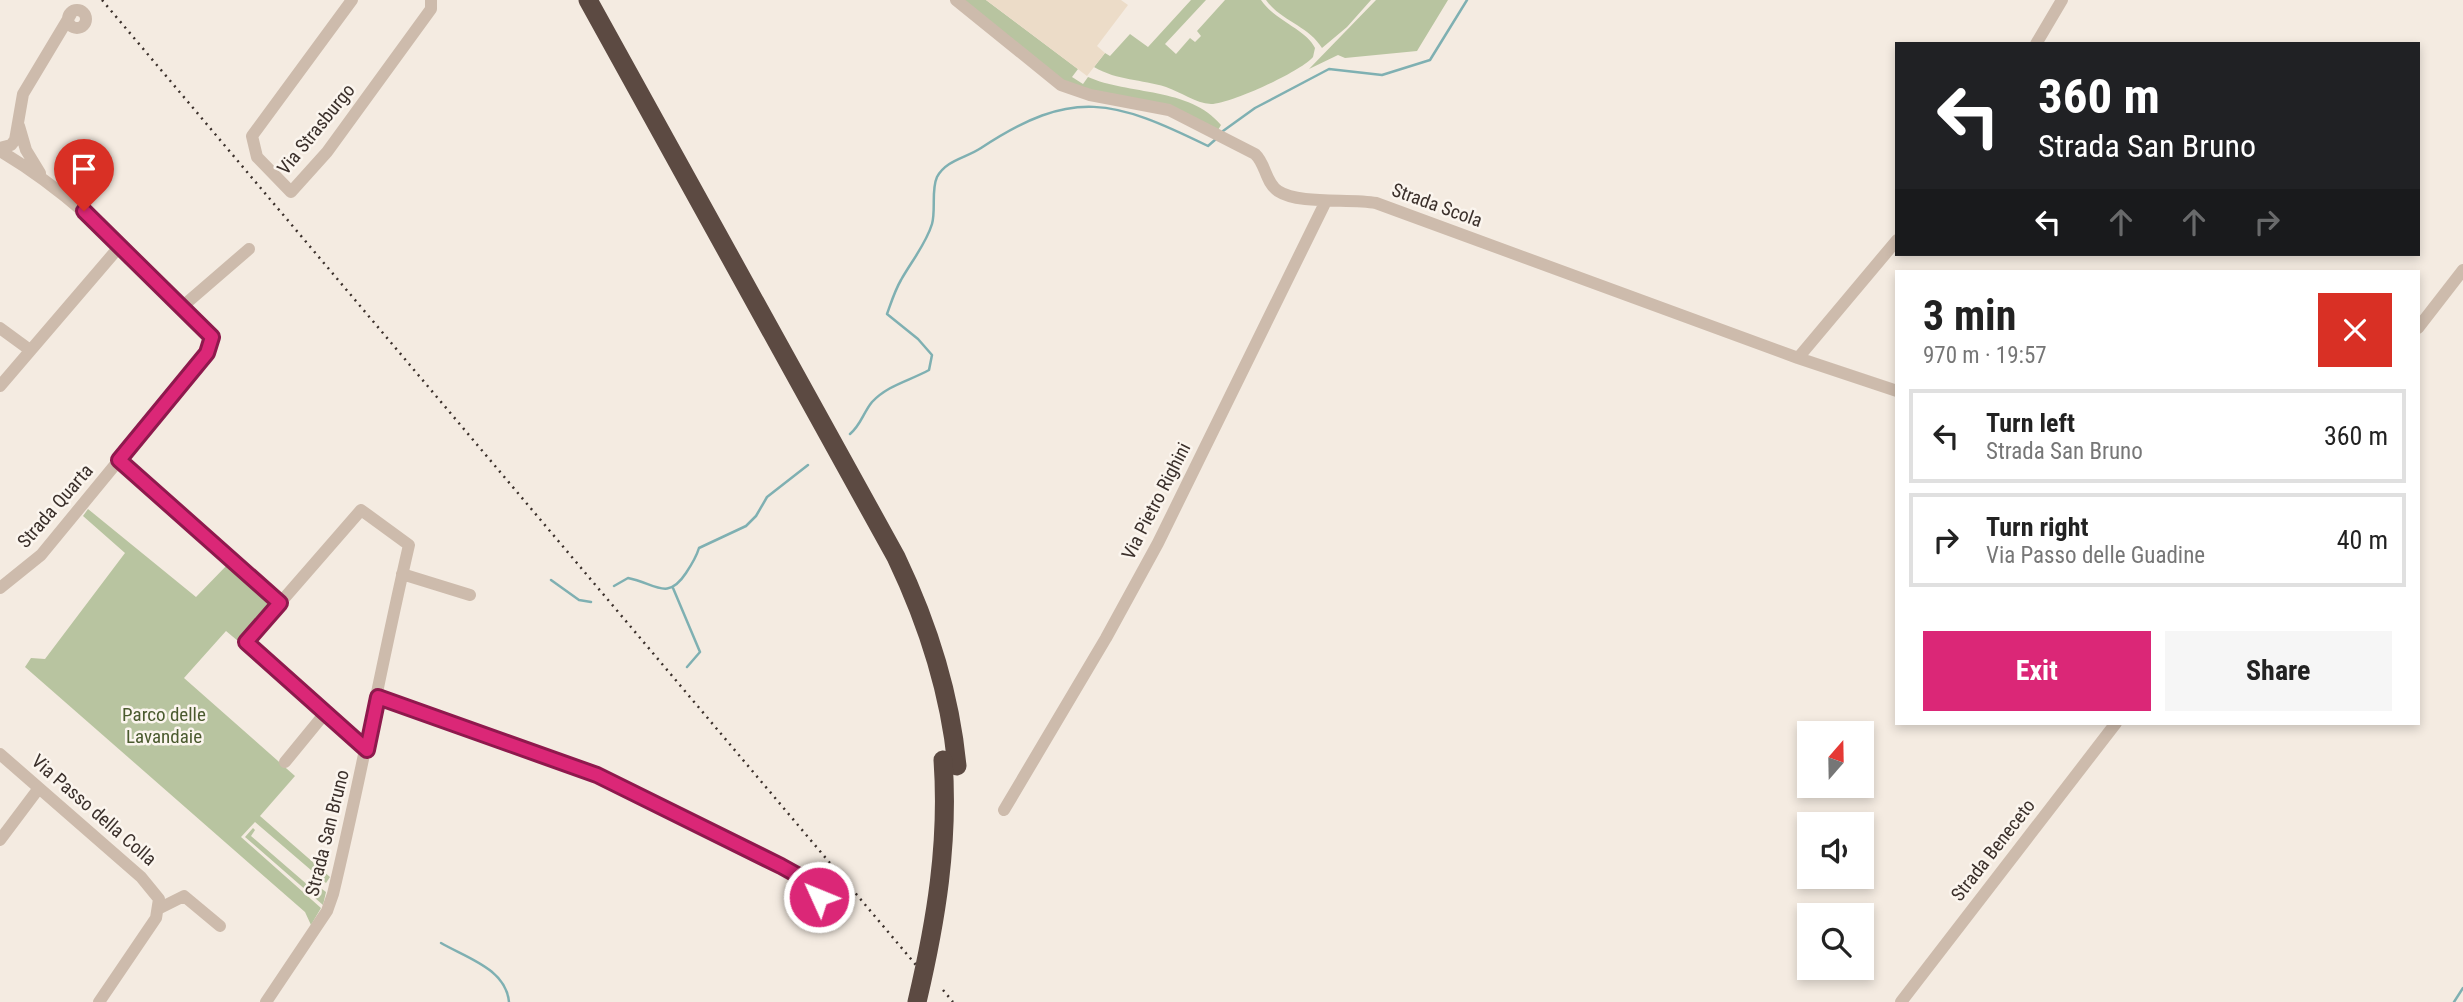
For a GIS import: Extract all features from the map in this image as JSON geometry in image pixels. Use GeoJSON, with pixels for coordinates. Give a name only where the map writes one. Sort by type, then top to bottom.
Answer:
{"type":"FeatureCollection","features":[{"type":"Feature","properties":{"kind":"highway"},"geometry":{"type":"LineString","coordinates":[[573,0],[885,564],[924,662],[950,763],[945,802],[942,871],[917,1002]]}},
{"type":"Feature","properties":{"kind":"highway"},"geometry":{"type":"LineString","coordinates":[[588,0],[896,557],[920,610],[938,664],[950,763],[956,862],[931,1002]]}},
{"type":"Feature","properties":{"kind":"street","name":"Via Strasburgo"},"geometry":{"type":"LineString","coordinates":[[352,0],[252,136],[257,157],[291,192],[327,152],[431,9],[431,0]]}},
{"type":"Feature","properties":{"kind":"street","name":"Strada Scola"},"geometry":{"type":"LineString","coordinates":[[956,0],[1061,85],[1090,96],[1157,106],[1216,133],[1263,161],[1271,183],[1278,191],[1326,201],[1349,198],[1376,203],[1798,358],[1895,390]]}},
{"type":"Feature","properties":{"kind":"street"},"geometry":{"type":"LineString","coordinates":[[2037,42],[2062,0]]}},
{"type":"Feature","properties":{"kind":"street"},"geometry":{"type":"LineString","coordinates":[[49,181],[19,143],[19,126],[23,94],[56,36],[71,14],[69,22],[75,28],[65,29],[56,36]]}},
{"type":"Feature","properties":{"kind":"street"},"geometry":{"type":"LineString","coordinates":[[8,154],[19,143]]}},
{"type":"Feature","properties":{"kind":"street","name":"Strada Quarta"},"geometry":{"type":"LineString","coordinates":[[0,589],[41,555],[212,345],[211,334],[120,246],[49,181],[8,154]]}},
{"type":"Feature","properties":{"kind":"street","name":"Via Pietro Righini"},"geometry":{"type":"LineString","coordinates":[[1004,810],[1106,638],[1158,543],[1326,201]]}},
{"type":"Feature","properties":{"kind":"street"},"geometry":{"type":"LineString","coordinates":[[1798,358],[1895,242]]}},
{"type":"Feature","properties":{"kind":"street"},"geometry":{"type":"LineString","coordinates":[[0,386],[120,246]]}},
{"type":"Feature","properties":{"kind":"street"},"geometry":{"type":"LineString","coordinates":[[183,306],[249,249]]}},
{"type":"Feature","properties":{"kind":"street"},"geometry":{"type":"LineString","coordinates":[[2420,325],[2463,270]]}},
{"type":"Feature","properties":{"kind":"street"},"geometry":{"type":"LineString","coordinates":[[0,328],[30,351]]}},
{"type":"Feature","properties":{"kind":"street"},"geometry":{"type":"LineString","coordinates":[[119,460],[280,603],[246,642],[367,750]]}},
{"type":"Feature","properties":{"kind":"street","name":"Strada San Bruno"},"geometry":{"type":"LineString","coordinates":[[266,1002],[327,911],[367,750],[409,545],[361,510],[280,603]]}},
{"type":"Feature","properties":{"kind":"street"},"geometry":{"type":"LineString","coordinates":[[402,574],[470,595]]}},
{"type":"Feature","properties":{"kind":"street"},"geometry":{"type":"LineString","coordinates":[[378,697],[597,775],[781,866],[799,876],[819,897]]}},
{"type":"Feature","properties":{"kind":"street"},"geometry":{"type":"LineString","coordinates":[[285,761],[327,712]]}},
{"type":"Feature","properties":{"kind":"street","name":"Strada Beneceto"},"geometry":{"type":"LineString","coordinates":[[1901,1002],[2114,725]]}},
{"type":"Feature","properties":{"kind":"street","name":"Via Passo della Colla"},"geometry":{"type":"LineString","coordinates":[[0,754],[148,884],[158,896],[160,908]]}},
{"type":"Feature","properties":{"kind":"street"},"geometry":{"type":"LineString","coordinates":[[0,840],[39,788]]}},
{"type":"Feature","properties":{"kind":"street"},"geometry":{"type":"LineString","coordinates":[[99,1002],[153,923],[160,908],[184,896],[220,926]]}},
{"type":"Feature","properties":{"kind":"green space"},"geometry":{"type":"Polygon","coordinates":[[[961,0],[986,0],[1078,69],[1072,77],[1083,84],[1088,77],[1104,83],[1176,98],[1208,113],[1221,125],[1218,130],[1067,85],[961,0]]]}},
{"type":"Feature","properties":{"kind":"green space"},"geometry":{"type":"Polygon","coordinates":[[[1191,0],[1206,0],[1165,44],[1176,54],[1190,38],[1195,42],[1201,36],[1197,31],[1225,0],[1261,0],[1274,14],[1311,41],[1315,48],[1313,57],[1265,86],[1233,99],[1211,104],[1194,100],[1166,87],[1112,75],[1094,67],[1105,53],[1110,56],[1130,34],[1148,47],[1191,0]]]}},
{"type":"Feature","properties":{"kind":"green space"},"geometry":{"type":"Polygon","coordinates":[[[1266,0],[1371,0],[1347,27],[1322,48],[1310,34],[1279,13],[1266,0]]]}},
{"type":"Feature","properties":{"kind":"green space"},"geometry":{"type":"Polygon","coordinates":[[[1376,0],[1448,0],[1417,51],[1345,58],[1338,55],[1309,69],[1376,0]]]}},
{"type":"Feature","properties":{"kind":"green space","name":"Parco delle Lavandaie"},"geometry":{"type":"Polygon","coordinates":[[[88,509],[196,597],[229,563],[273,600],[238,641],[226,631],[184,678],[295,776],[260,816],[330,877],[326,883],[255,822],[241,837],[321,908],[311,925],[305,912],[25,667],[31,658],[45,659],[125,553],[83,516],[88,509]]]}},
{"type":"Feature","properties":{"kind":"green space"},"geometry":{"type":"Polygon","coordinates":[[[253,828],[255,830],[251,836],[317,893],[322,889],[326,892],[323,905],[245,837],[253,828]]]}},
{"type":"Feature","properties":{"kind":"shaded area"},"geometry":{"type":"Polygon","coordinates":[[[986,0],[1121,0],[1128,5],[1097,46],[1105,53],[1087,76],[986,0]]]}},
{"type":"Feature","properties":{"kind":"waterway"},"geometry":{"type":"LineString","coordinates":[[1223,131],[1255,108],[1329,69],[1382,75],[1430,60],[1467,0]]}},
{"type":"Feature","properties":{"kind":"waterway"},"geometry":{"type":"LineString","coordinates":[[850,434],[878,396],[929,370],[932,355],[918,339],[887,314],[899,284],[929,231],[933,218],[935,182],[941,171],[1013,129],[1042,115],[1068,108],[1119,110],[1146,118],[1208,146],[1216,139]]}},
{"type":"Feature","properties":{"kind":"waterway"},"geometry":{"type":"LineString","coordinates":[[614,586],[628,578],[660,588],[673,587],[686,573],[699,548],[746,526],[756,516],[767,497],[808,465]]}},
{"type":"Feature","properties":{"kind":"waterway"},"geometry":{"type":"LineString","coordinates":[[551,580],[579,600],[591,602]]}},
{"type":"Feature","properties":{"kind":"waterway"},"geometry":{"type":"LineString","coordinates":[[673,588],[700,652],[687,667]]}},
{"type":"Feature","properties":{"kind":"waterway"},"geometry":{"type":"LineString","coordinates":[[441,943],[493,973],[501,981],[509,1002]]}},
{"type":"Feature","properties":{"kind":"waterway"},"geometry":{"type":"LineString","coordinates":[[2454,1002],[2463,988]]}},
{"type":"Feature","properties":{"kind":"railway"},"geometry":{"type":"LineString","coordinates":[[102,0],[916,965]]}},
{"type":"Feature","properties":{"kind":"railway"},"geometry":{"type":"LineString","coordinates":[[943,990],[953,1002]]}},
{"type":"Feature","properties":{"kind":"route"},"geometry":{"type":"LineString","coordinates":[[84,211],[205,327],[212,337],[213,342],[207,353],[119,460],[280,603],[246,642],[354,734],[367,750],[378,697],[597,775],[781,866],[799,876],[819,897]]}}]}
